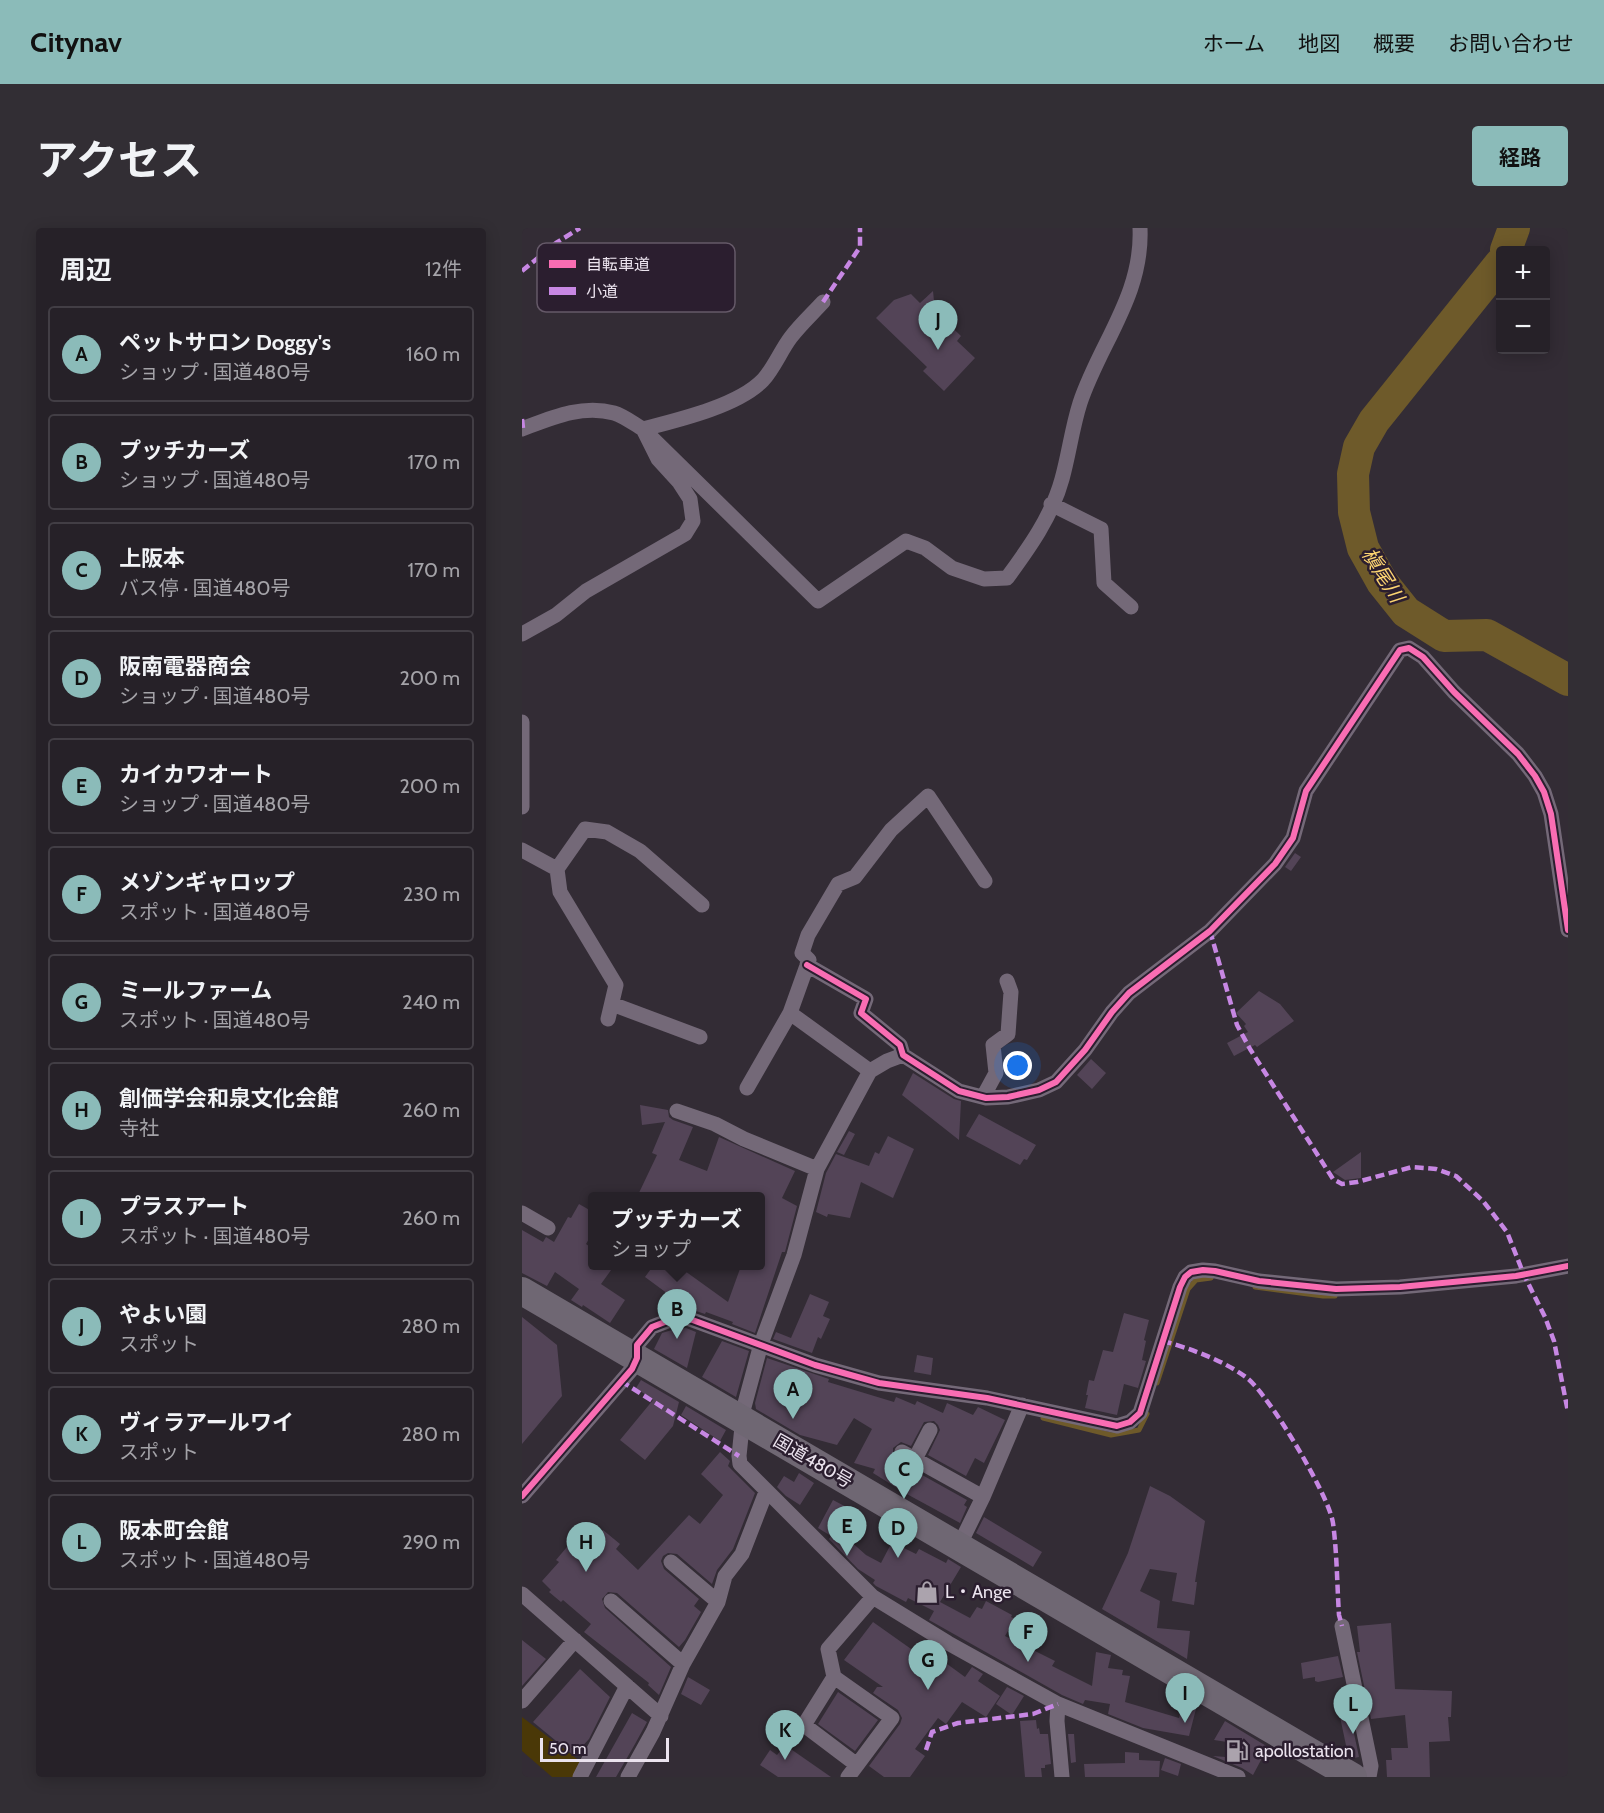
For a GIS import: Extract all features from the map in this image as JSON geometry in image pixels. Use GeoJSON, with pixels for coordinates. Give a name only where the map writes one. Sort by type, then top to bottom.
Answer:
{"type":"FeatureCollection","features":[{"type":"Feature","properties":{"kind":"highway","name":"国道480号"},"geometry":{"type":"LineString","coordinates":[[522,1291],[1353,1777]]}},
{"type":"Feature","properties":{"kind":"street"},"geometry":{"type":"LineString","coordinates":[[522,429],[547,419],[584,410],[615,413],[643,429],[818,601],[906,541],[925,548],[952,568],[984,579],[1007,578],[1036,539],[1062,482],[1081,403],[1135,279],[1141,250],[1140,228]]}},
{"type":"Feature","properties":{"kind":"street"},"geometry":{"type":"LineString","coordinates":[[643,429],[697,414],[742,394],[763,380],[791,336],[823,302]]}},
{"type":"Feature","properties":{"kind":"street"},"geometry":{"type":"LineString","coordinates":[[522,634],[556,615],[586,591],[685,534],[693,521],[690,499],[680,482],[658,459],[643,429]]}},
{"type":"Feature","properties":{"kind":"street"},"geometry":{"type":"LineString","coordinates":[[1051,504],[1101,529],[1104,583],[1131,607]]}},
{"type":"Feature","properties":{"kind":"street"},"geometry":{"type":"LineString","coordinates":[[807,965],[866,999],[861,1012],[900,1045],[903,1055],[959,1091],[983,1097],[1008,1097],[1039,1090],[1056,1082],[1085,1050],[1112,1011],[1129,993],[1210,931],[1275,864],[1293,838],[1306,791],[1400,650],[1409,648],[1423,657],[1454,692],[1518,754],[1535,776],[1544,792],[1551,814],[1568,930]]}},
{"type":"Feature","properties":{"kind":"street"},"geometry":{"type":"LineString","coordinates":[[522,722],[522,807]]}},
{"type":"Feature","properties":{"kind":"street"},"geometry":{"type":"LineString","coordinates":[[747,1088],[790,1013],[809,960],[802,953],[808,935],[838,884],[855,877],[891,830],[928,796],[985,881]]}},
{"type":"Feature","properties":{"kind":"street"},"geometry":{"type":"LineString","coordinates":[[608,1019],[616,985],[560,892],[557,868],[585,829],[607,832],[640,851],[702,905]]}},
{"type":"Feature","properties":{"kind":"street"},"geometry":{"type":"LineString","coordinates":[[522,850],[557,868]]}},
{"type":"Feature","properties":{"kind":"street"},"geometry":{"type":"LineString","coordinates":[[983,1097],[996,1073],[993,1045],[1008,1034],[1011,992],[1007,981]]}},
{"type":"Feature","properties":{"kind":"street"},"geometry":{"type":"LineString","coordinates":[[612,1004],[700,1037]]}},
{"type":"Feature","properties":{"kind":"street"},"geometry":{"type":"LineString","coordinates":[[790,1013],[870,1071]]}},
{"type":"Feature","properties":{"kind":"street"},"geometry":{"type":"LineString","coordinates":[[903,1055],[887,1060],[870,1071],[817,1169],[794,1255],[760,1344],[744,1407],[740,1464],[873,1597],[948,1643],[1058,1704],[1238,1777]]}},
{"type":"Feature","properties":{"kind":"street"},"geometry":{"type":"LineString","coordinates":[[677,1112],[715,1124],[744,1139],[817,1169]]}},
{"type":"Feature","properties":{"kind":"street"},"geometry":{"type":"LineString","coordinates":[[522,1213],[548,1228]]}},
{"type":"Feature","properties":{"kind":"street"},"geometry":{"type":"LineString","coordinates":[[522,1496],[632,1369],[637,1358],[637,1345],[652,1327],[670,1320],[687,1318],[815,1365],[879,1383],[987,1398],[1117,1426],[1130,1422],[1140,1413],[1180,1287],[1185,1277],[1191,1272],[1215,1271],[1259,1281],[1336,1289],[1400,1287],[1516,1276],[1568,1266]]}},
{"type":"Feature","properties":{"kind":"street"},"geometry":{"type":"LineString","coordinates":[[959,1546],[1022,1406]]}},
{"type":"Feature","properties":{"kind":"street"},"geometry":{"type":"LineString","coordinates":[[930,1430],[908,1456],[983,1497]]}},
{"type":"Feature","properties":{"kind":"street"},"geometry":{"type":"LineString","coordinates":[[628,1777],[661,1716],[683,1664],[718,1602],[725,1576],[742,1554],[766,1492]]}},
{"type":"Feature","properties":{"kind":"street"},"geometry":{"type":"LineString","coordinates":[[671,1562],[718,1602]]}},
{"type":"Feature","properties":{"kind":"street"},"geometry":{"type":"LineString","coordinates":[[522,1594],[661,1716]]}},
{"type":"Feature","properties":{"kind":"street"},"geometry":{"type":"LineString","coordinates":[[834,1677],[804,1725],[853,1771],[892,1718],[834,1677],[828,1648],[873,1597]]}},
{"type":"Feature","properties":{"kind":"street"},"geometry":{"type":"LineString","coordinates":[[611,1601],[683,1664]]}},
{"type":"Feature","properties":{"kind":"street"},"geometry":{"type":"LineString","coordinates":[[1341,1626],[1371,1766],[1369,1777]]}},
{"type":"Feature","properties":{"kind":"street"},"geometry":{"type":"LineString","coordinates":[[522,1701],[575,1640]]}},
{"type":"Feature","properties":{"kind":"street"},"geometry":{"type":"LineString","coordinates":[[580,1777],[627,1686]]}},
{"type":"Feature","properties":{"kind":"street"},"geometry":{"type":"LineString","coordinates":[[1058,1704],[1057,1721],[1062,1777]]}},
{"type":"Feature","properties":{"kind":"shaded area"},"geometry":{"type":"Polygon","coordinates":[[[522,1717],[581,1762],[573,1777],[552,1777],[522,1751],[522,1717]]]}},
{"type":"Feature","properties":{"kind":"building"},"geometry":{"type":"Polygon","coordinates":[[[933,291],[935,311],[961,336],[957,341],[975,358],[944,391],[923,371],[927,367],[876,318],[894,300],[911,294],[920,303],[933,291]]]}},
{"type":"Feature","properties":{"kind":"building"},"geometry":{"type":"Polygon","coordinates":[[[1295,853],[1301,857],[1291,871],[1285,867],[1295,853]]]}},
{"type":"Feature","properties":{"kind":"building"},"geometry":{"type":"Polygon","coordinates":[[[1259,991],[1280,1004],[1294,1021],[1257,1047],[1255,1045],[1234,1056],[1227,1043],[1248,1032],[1244,1026],[1246,1024],[1236,1013],[1259,991]]]}},
{"type":"Feature","properties":{"kind":"building"},"geometry":{"type":"Polygon","coordinates":[[[1091,1059],[1106,1073],[1092,1089],[1077,1075],[1091,1059]]]}},
{"type":"Feature","properties":{"kind":"building"},"geometry":{"type":"Polygon","coordinates":[[[913,1073],[961,1101],[959,1140],[902,1095],[913,1073]]]}},
{"type":"Feature","properties":{"kind":"building"},"geometry":{"type":"Polygon","coordinates":[[[640,1105],[668,1110],[669,1117],[673,1120],[693,1127],[679,1160],[707,1171],[719,1137],[795,1171],[782,1198],[797,1206],[785,1252],[782,1252],[755,1333],[706,1312],[705,1314],[687,1308],[645,1277],[650,1270],[684,1270],[728,1302],[740,1270],[765,1270],[765,1192],[639,1192],[657,1155],[652,1153],[665,1122],[642,1125],[640,1105]]]}},
{"type":"Feature","properties":{"kind":"building"},"geometry":{"type":"Polygon","coordinates":[[[979,1114],[1036,1145],[1027,1160],[1024,1159],[1020,1165],[966,1136],[979,1114]]]}},
{"type":"Feature","properties":{"kind":"building"},"geometry":{"type":"Polygon","coordinates":[[[849,1131],[855,1134],[844,1155],[837,1152],[849,1131]]]}},
{"type":"Feature","properties":{"kind":"building"},"geometry":{"type":"Polygon","coordinates":[[[888,1136],[914,1149],[893,1198],[861,1182],[850,1218],[828,1214],[827,1217],[816,1212],[826,1173],[836,1154],[869,1166],[875,1152],[879,1154],[888,1136]]]}},
{"type":"Feature","properties":{"kind":"building"},"geometry":{"type":"Polygon","coordinates":[[[1361,1152],[1361,1178],[1345,1180],[1333,1172],[1361,1152]]]}},
{"type":"Feature","properties":{"kind":"building"},"geometry":{"type":"Polygon","coordinates":[[[579,1204],[588,1209],[588,1241],[586,1244],[588,1245],[588,1270],[611,1270],[601,1284],[625,1300],[610,1323],[571,1300],[579,1289],[555,1272],[547,1286],[522,1273],[522,1230],[543,1242],[546,1237],[554,1242],[568,1217],[571,1218],[579,1204]]]}},
{"type":"Feature","properties":{"kind":"building"},"geometry":{"type":"Polygon","coordinates":[[[810,1294],[829,1302],[823,1316],[830,1319],[821,1339],[818,1337],[812,1353],[773,1339],[776,1332],[791,1338],[810,1294]]]}},
{"type":"Feature","properties":{"kind":"building"},"geometry":{"type":"Polygon","coordinates":[[[1124,1313],[1149,1320],[1142,1360],[1146,1361],[1138,1388],[1124,1384],[1117,1415],[1085,1408],[1089,1380],[1094,1381],[1103,1350],[1113,1352],[1124,1313]]]}},
{"type":"Feature","properties":{"kind":"building"},"geometry":{"type":"Polygon","coordinates":[[[522,1317],[557,1345],[562,1396],[522,1444],[522,1317]]]}},
{"type":"Feature","properties":{"kind":"building"},"geometry":{"type":"Polygon","coordinates":[[[686,1328],[696,1332],[687,1368],[654,1349],[662,1333],[686,1328]]]}},
{"type":"Feature","properties":{"kind":"building"},"geometry":{"type":"Polygon","coordinates":[[[722,1341],[749,1351],[736,1397],[702,1377],[722,1341]]]}},
{"type":"Feature","properties":{"kind":"building"},"geometry":{"type":"Polygon","coordinates":[[[917,1355],[933,1358],[931,1375],[914,1372],[917,1355]]]}},
{"type":"Feature","properties":{"kind":"building"},"geometry":{"type":"Polygon","coordinates":[[[767,1358],[829,1379],[828,1382],[894,1402],[896,1397],[915,1405],[917,1401],[943,1413],[947,1403],[973,1415],[978,1407],[1005,1420],[984,1463],[975,1458],[966,1476],[928,1455],[940,1430],[934,1421],[924,1422],[911,1446],[901,1442],[893,1448],[893,1456],[897,1461],[967,1500],[964,1505],[967,1507],[960,1523],[873,1473],[875,1469],[854,1463],[872,1429],[854,1418],[837,1445],[800,1435],[756,1409],[755,1403],[767,1358]]]}},
{"type":"Feature","properties":{"kind":"building"},"geometry":{"type":"Polygon","coordinates":[[[641,1380],[679,1402],[673,1426],[645,1460],[620,1440],[653,1400],[636,1388],[641,1380]]]}},
{"type":"Feature","properties":{"kind":"building"},"geometry":{"type":"Polygon","coordinates":[[[686,1406],[726,1430],[720,1441],[681,1415],[686,1406]]]}},
{"type":"Feature","properties":{"kind":"building"},"geometry":{"type":"Polygon","coordinates":[[[720,1452],[730,1461],[728,1466],[755,1493],[733,1549],[717,1570],[712,1584],[677,1554],[668,1553],[663,1556],[661,1561],[664,1569],[699,1599],[694,1606],[701,1612],[685,1640],[679,1647],[617,1593],[608,1592],[602,1599],[605,1608],[671,1667],[659,1695],[648,1685],[649,1683],[584,1632],[591,1624],[563,1600],[561,1602],[549,1592],[551,1590],[542,1581],[559,1562],[556,1560],[577,1535],[580,1538],[590,1527],[599,1535],[603,1530],[620,1544],[616,1549],[638,1570],[689,1515],[700,1524],[723,1495],[701,1474],[720,1452]]]}},
{"type":"Feature","properties":{"kind":"building"},"geometry":{"type":"Polygon","coordinates":[[[799,1473],[814,1483],[800,1505],[777,1487],[784,1476],[794,1482],[799,1473]]]}},
{"type":"Feature","properties":{"kind":"building"},"geometry":{"type":"Polygon","coordinates":[[[1150,1486],[1170,1496],[1205,1521],[1195,1582],[1197,1582],[1194,1605],[1172,1601],[1177,1573],[1150,1569],[1140,1591],[1160,1601],[1157,1628],[1190,1631],[1187,1659],[1102,1609],[1128,1553],[1150,1486]]]}},
{"type":"Feature","properties":{"kind":"building"},"geometry":{"type":"Polygon","coordinates":[[[833,1500],[852,1510],[840,1532],[866,1555],[881,1563],[892,1542],[916,1554],[919,1549],[946,1563],[948,1559],[961,1567],[940,1602],[970,1618],[977,1607],[982,1609],[986,1601],[1012,1615],[1011,1617],[1015,1619],[1005,1636],[1055,1661],[1052,1666],[1092,1686],[1096,1652],[1111,1655],[1108,1668],[1123,1670],[1122,1675],[1130,1676],[1125,1702],[1179,1718],[1183,1701],[1197,1705],[1189,1736],[1143,1728],[1108,1714],[1110,1704],[1085,1700],[1083,1704],[1062,1695],[929,1620],[934,1611],[908,1598],[906,1602],[876,1586],[873,1583],[875,1580],[858,1569],[829,1539],[831,1536],[818,1528],[833,1500]]]}},
{"type":"Feature","properties":{"kind":"building"},"geometry":{"type":"Polygon","coordinates":[[[984,1517],[1042,1552],[1033,1567],[976,1533],[984,1517]]]}},
{"type":"Feature","properties":{"kind":"building"},"geometry":{"type":"Polygon","coordinates":[[[873,1622],[938,1668],[943,1661],[965,1677],[972,1667],[983,1674],[978,1681],[1000,1696],[986,1717],[962,1702],[946,1724],[938,1718],[915,1749],[925,1756],[910,1777],[884,1777],[869,1766],[902,1718],[898,1710],[873,1693],[877,1687],[883,1687],[844,1660],[873,1622]]]}},
{"type":"Feature","properties":{"kind":"building"},"geometry":{"type":"Polygon","coordinates":[[[1391,1623],[1395,1689],[1452,1691],[1451,1717],[1448,1717],[1450,1741],[1429,1742],[1430,1777],[1387,1777],[1386,1760],[1392,1760],[1391,1748],[1408,1748],[1405,1715],[1371,1719],[1357,1652],[1360,1652],[1357,1626],[1391,1623]]]}},
{"type":"Feature","properties":{"kind":"building"},"geometry":{"type":"Polygon","coordinates":[[[522,1640],[546,1659],[522,1686],[522,1640]]]}},
{"type":"Feature","properties":{"kind":"building"},"geometry":{"type":"Polygon","coordinates":[[[1338,1656],[1343,1677],[1318,1682],[1315,1681],[1315,1677],[1303,1679],[1301,1663],[1338,1656]]]}},
{"type":"Feature","properties":{"kind":"building"},"geometry":{"type":"Polygon","coordinates":[[[580,1669],[610,1697],[589,1739],[572,1754],[533,1722],[580,1669]]]}},
{"type":"Feature","properties":{"kind":"building"},"geometry":{"type":"Polygon","coordinates":[[[688,1677],[710,1690],[701,1705],[681,1694],[688,1677]]]}},
{"type":"Feature","properties":{"kind":"building"},"geometry":{"type":"Polygon","coordinates":[[[1007,1687],[1024,1696],[1012,1715],[996,1704],[1007,1687]]]}},
{"type":"Feature","properties":{"kind":"building"},"geometry":{"type":"Polygon","coordinates":[[[838,1692],[878,1720],[855,1751],[818,1724],[838,1692]]]}},
{"type":"Feature","properties":{"kind":"building"},"geometry":{"type":"Polygon","coordinates":[[[1348,1705],[1359,1757],[1354,1758],[1348,1755],[1338,1707],[1348,1705]]]}},
{"type":"Feature","properties":{"kind":"building"},"geometry":{"type":"Polygon","coordinates":[[[632,1713],[647,1722],[635,1744],[616,1777],[596,1777],[632,1713]]]}},
{"type":"Feature","properties":{"kind":"building"},"geometry":{"type":"Polygon","coordinates":[[[1036,1720],[1040,1734],[1048,1734],[1051,1764],[1041,1768],[1042,1777],[1025,1777],[1020,1721],[1036,1720]]]}},
{"type":"Feature","properties":{"kind":"building","name":"apollostation"},"geometry":{"type":"Polygon","coordinates":[[[1225,1721],[1268,1747],[1253,1775],[1213,1756],[1226,1757],[1227,1742],[1214,1740],[1225,1721]]]}},
{"type":"Feature","properties":{"kind":"building"},"geometry":{"type":"Polygon","coordinates":[[[1068,1734],[1074,1734],[1076,1762],[1071,1763],[1068,1734]]]}},
{"type":"Feature","properties":{"kind":"building"},"geometry":{"type":"Polygon","coordinates":[[[785,1745],[831,1777],[778,1777],[760,1765],[770,1750],[777,1755],[785,1745]]]}},
{"type":"Feature","properties":{"kind":"building"},"geometry":{"type":"Polygon","coordinates":[[[1125,1752],[1139,1753],[1139,1760],[1160,1761],[1159,1777],[1085,1777],[1084,1764],[1125,1763],[1125,1752]]]}},
{"type":"Feature","properties":{"kind":"building"},"geometry":{"type":"Polygon","coordinates":[[[1165,1758],[1181,1764],[1178,1776],[1161,1770],[1165,1758]]]}},
{"type":"Feature","properties":{"kind":"waterway","name":"槇尾川"},"geometry":{"type":"LineString","coordinates":[[1507,246],[1514,228]]}},
{"type":"Feature","properties":{"kind":"waterway","name":"槇尾川"},"geometry":{"type":"LineString","coordinates":[[1496,269],[1374,421],[1359,447],[1353,474],[1354,512],[1363,548],[1382,582],[1406,612],[1444,636],[1487,635],[1568,680]]}},
{"type":"Feature","properties":{"kind":"waterway"},"geometry":{"type":"LineString","coordinates":[[1157,1383],[1188,1289],[1196,1280],[1211,1278]]}},
{"type":"Feature","properties":{"kind":"waterway"},"geometry":{"type":"LineString","coordinates":[[1255,1287],[1335,1296]]}},
{"type":"Feature","properties":{"kind":"waterway"},"geometry":{"type":"LineString","coordinates":[[1043,1418],[1111,1435],[1139,1430],[1147,1414]]}},
{"type":"Feature","properties":{"kind":"marked path"},"geometry":{"type":"LineString","coordinates":[[556,243],[580,228]]}},
{"type":"Feature","properties":{"kind":"marked path"},"geometry":{"type":"LineString","coordinates":[[823,302],[860,247],[860,228]]}},
{"type":"Feature","properties":{"kind":"marked path"},"geometry":{"type":"LineString","coordinates":[[522,271],[537,259]]}},
{"type":"Feature","properties":{"kind":"marked path"},"geometry":{"type":"LineString","coordinates":[[522,419],[523,428]]}},
{"type":"Feature","properties":{"kind":"marked path"},"geometry":{"type":"LineString","coordinates":[[1210,931],[1237,1025],[1333,1179],[1342,1184],[1412,1167],[1436,1169],[1456,1176],[1483,1201],[1507,1232],[1554,1341],[1568,1412]]}},
{"type":"Feature","properties":{"kind":"marked path"},"geometry":{"type":"LineString","coordinates":[[1163,1341],[1206,1356],[1247,1378],[1269,1404],[1297,1446],[1321,1491],[1333,1523],[1339,1615],[1342,1626]]}},
{"type":"Feature","properties":{"kind":"marked path"},"geometry":{"type":"LineString","coordinates":[[621,1381],[739,1456]]}},
{"type":"Feature","properties":{"kind":"marked path"},"geometry":{"type":"LineString","coordinates":[[926,1750],[932,1732],[958,1723],[1033,1714],[1058,1704]]}},
{"type":"Feature","properties":{"kind":"cycle path"},"geometry":{"type":"LineString","coordinates":[[807,965],[866,999],[861,1013],[900,1045],[903,1055],[959,1091],[986,1098],[1008,1097],[1039,1090],[1056,1082],[1085,1050],[1112,1012],[1129,993],[1210,931],[1275,864],[1293,838],[1306,791],[1400,650],[1409,648],[1423,657],[1454,692],[1518,754],[1535,776],[1544,792],[1551,814],[1568,930]]}},
{"type":"Feature","properties":{"kind":"cycle path"},"geometry":{"type":"LineString","coordinates":[[522,1496],[632,1369],[637,1358],[637,1345],[652,1327],[670,1320],[687,1318],[815,1365],[879,1383],[987,1398],[1117,1426],[1130,1422],[1140,1413],[1180,1287],[1185,1277],[1191,1272],[1215,1271],[1259,1281],[1336,1289],[1400,1287],[1516,1276],[1568,1266]]}},
{"type":"Feature","properties":{"kind":"place","name":"やよい園"},"geometry":{"type":"Point","coordinates":[938,350]}},
{"type":"Feature","properties":{"kind":"place","name":"プッチカーズ"},"geometry":{"type":"Point","coordinates":[677,1339]}},
{"type":"Feature","properties":{"kind":"place","name":"ペットサロン Doggy's"},"geometry":{"type":"Point","coordinates":[793,1419]}},
{"type":"Feature","properties":{"kind":"place","name":"上阪本"},"geometry":{"type":"Point","coordinates":[904,1499]}},
{"type":"Feature","properties":{"kind":"place","name":"カイカワオート"},"geometry":{"type":"Point","coordinates":[847,1556]}},
{"type":"Feature","properties":{"kind":"place","name":"阪南電器商会"},"geometry":{"type":"Point","coordinates":[898,1558]}},
{"type":"Feature","properties":{"kind":"place","name":"創価学会和泉文化会館"},"geometry":{"type":"Point","coordinates":[586,1572]}},
{"type":"Feature","properties":{"kind":"place","name":"L・Ange"},"geometry":{"type":"Point","coordinates":[927,1592]}},
{"type":"Feature","properties":{"kind":"place","name":"メゾンギャロップ"},"geometry":{"type":"Point","coordinates":[1028,1662]}},
{"type":"Feature","properties":{"kind":"place","name":"ミールファーム"},"geometry":{"type":"Point","coordinates":[928,1690]}},
{"type":"Feature","properties":{"kind":"place","name":"プラスアート"},"geometry":{"type":"Point","coordinates":[1185,1723]}},
{"type":"Feature","properties":{"kind":"place","name":"阪本町会館"},"geometry":{"type":"Point","coordinates":[1353,1734]}},
{"type":"Feature","properties":{"kind":"place","name":"apollostation"},"geometry":{"type":"Point","coordinates":[1237,1751]}},
{"type":"Feature","properties":{"kind":"place","name":"ヴィラアールワイ"},"geometry":{"type":"Point","coordinates":[785,1760]}}]}
